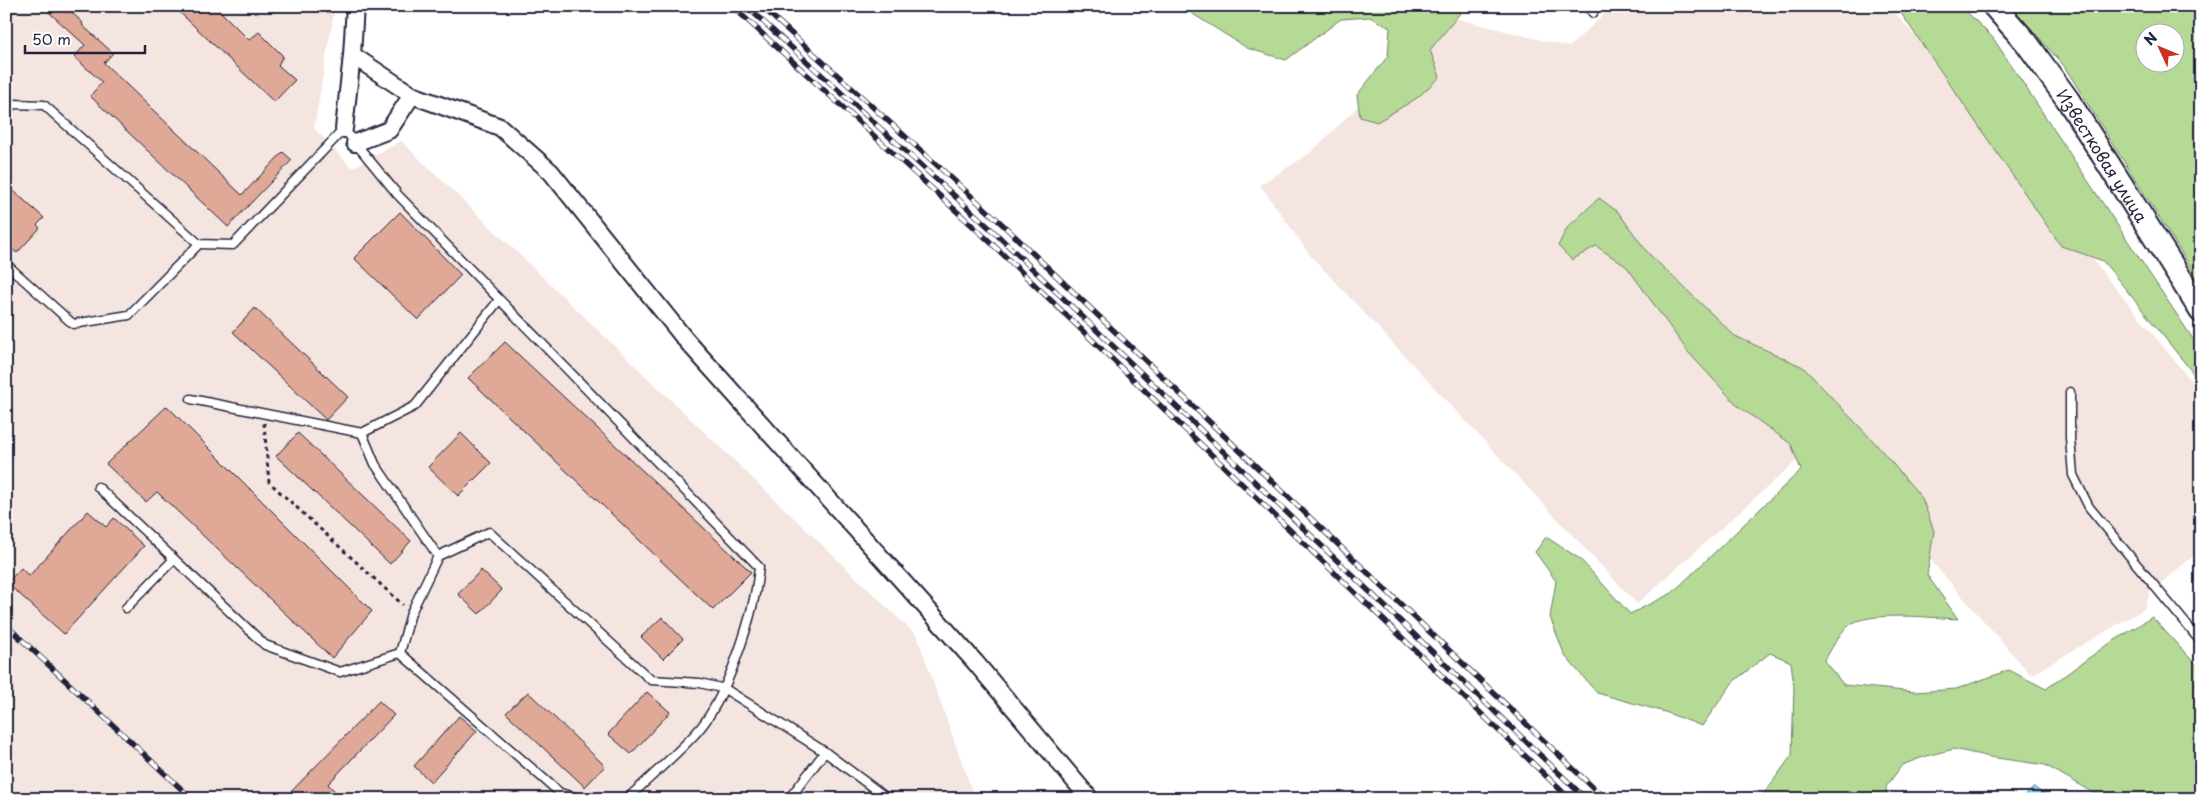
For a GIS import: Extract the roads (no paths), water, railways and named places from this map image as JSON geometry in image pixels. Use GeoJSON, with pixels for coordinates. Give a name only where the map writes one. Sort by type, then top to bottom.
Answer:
{"type":"FeatureCollection","features":[{"type":"Feature","properties":{"kind":"main road","name":"Известковая улица"},"geometry":{"type":"LineString","coordinates":[[1994,6],[2026,42],[2068,100],[2201,310]]}},
{"type":"Feature","properties":{"kind":"street"},"geometry":{"type":"LineString","coordinates":[[344,129],[355,6]]}},
{"type":"Feature","properties":{"kind":"street"},"geometry":{"type":"LineString","coordinates":[[352,55],[412,95],[500,127],[551,172],[685,340],[975,662],[1090,799]]}},
{"type":"Feature","properties":{"kind":"street"},"geometry":{"type":"LineString","coordinates":[[355,143],[389,130],[412,95]]}},
{"type":"Feature","properties":{"kind":"lane"},"geometry":{"type":"LineString","coordinates":[[1587,6],[1594,13]]}},
{"type":"Feature","properties":{"kind":"lane"},"geometry":{"type":"LineString","coordinates":[[6,111],[13,104],[44,105],[199,244],[233,246],[344,129],[398,195],[759,567],[757,590],[725,689],[698,732],[627,799]]}},
{"type":"Feature","properties":{"kind":"lane"},"geometry":{"type":"LineString","coordinates":[[6,264],[72,324],[129,315],[199,244]]}},
{"type":"Feature","properties":{"kind":"lane"},"geometry":{"type":"LineString","coordinates":[[191,399],[362,432],[415,406],[499,300]]}},
{"type":"Feature","properties":{"kind":"lane"},"geometry":{"type":"LineString","coordinates":[[2070,392],[2070,438],[2074,475],[2089,507],[2201,642]]}},
{"type":"Feature","properties":{"kind":"lane"},"geometry":{"type":"LineString","coordinates":[[362,432],[375,464],[438,556]]}},
{"type":"Feature","properties":{"kind":"lane"},"geometry":{"type":"LineString","coordinates":[[98,487],[265,645],[340,672],[400,654]]}},
{"type":"Feature","properties":{"kind":"lane"},"geometry":{"type":"LineString","coordinates":[[400,654],[411,612],[438,556],[489,532],[651,680],[700,683],[725,689],[825,752],[888,799]]}},
{"type":"Feature","properties":{"kind":"lane"},"geometry":{"type":"LineString","coordinates":[[126,608],[174,559]]}},
{"type":"Feature","properties":{"kind":"lane"},"geometry":{"type":"LineString","coordinates":[[400,654],[560,793],[583,799]]}},
{"type":"Feature","properties":{"kind":"lane"},"geometry":{"type":"LineString","coordinates":[[788,799],[825,752]]}},
{"type":"Feature","properties":{"kind":"lane"},"geometry":{"type":"LineString","coordinates":[[795,791],[803,799]]}},
{"type":"Feature","properties":{"kind":"lane"},"geometry":{"type":"LineString","coordinates":[[6,795],[11,799]]}},
{"type":"Feature","properties":{"kind":"water"},"geometry":{"type":"Polygon","coordinates":[[[2034,787],[2050,799],[2022,799],[2034,787]]]}},
{"type":"Feature","properties":{"kind":"railway"},"geometry":{"type":"LineString","coordinates":[[732,6],[987,239],[1570,799]]}},
{"type":"Feature","properties":{"kind":"railway"},"geometry":{"type":"LineString","coordinates":[[746,6],[993,231],[1586,799]]}},
{"type":"Feature","properties":{"kind":"railway"},"geometry":{"type":"LineString","coordinates":[[761,6],[1001,223],[1605,799]]}},
{"type":"Feature","properties":{"kind":"railway"},"geometry":{"type":"LineString","coordinates":[[6,625],[192,799]]}}]}
